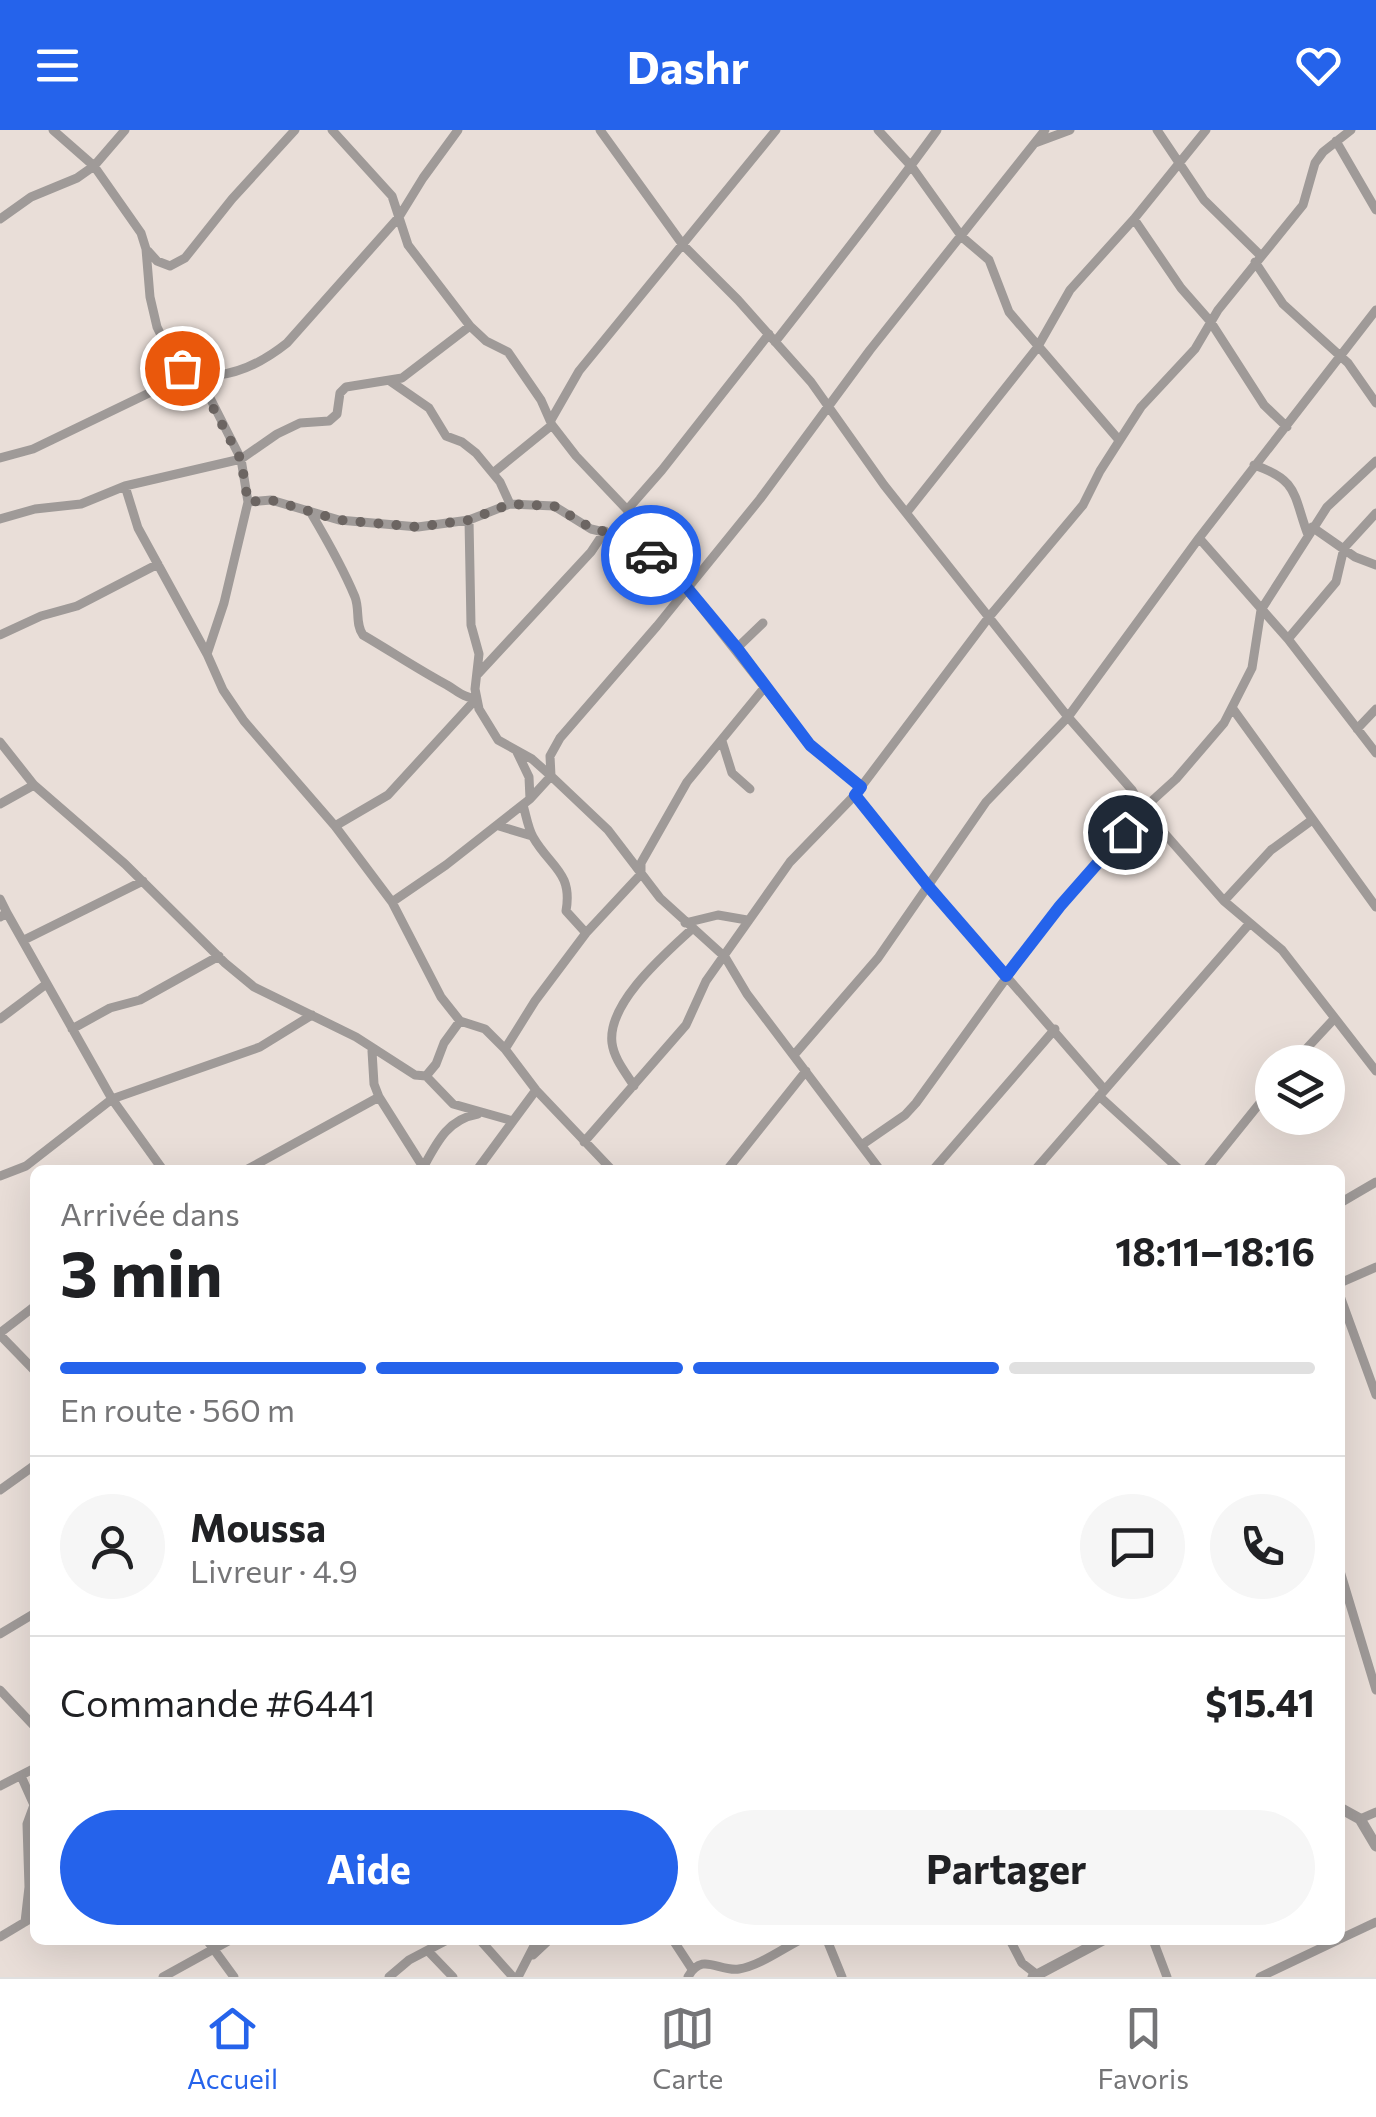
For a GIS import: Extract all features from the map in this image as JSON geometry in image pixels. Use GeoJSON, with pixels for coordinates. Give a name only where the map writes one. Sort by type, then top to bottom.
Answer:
{"type":"FeatureCollection","features":[{"type":"Feature","properties":{"kind":"street"},"geometry":{"type":"LineString","coordinates":[[53,130],[94,166],[126,209],[146,249],[157,261],[170,266],[185,258],[242,187],[295,130]]}},
{"type":"Feature","properties":{"kind":"street"},"geometry":{"type":"LineString","coordinates":[[0,219],[30,196],[68,182],[94,166],[125,130]]}},
{"type":"Feature","properties":{"kind":"street"},"geometry":{"type":"LineString","coordinates":[[332,130],[392,196],[408,245],[470,326],[486,341],[508,352],[542,400],[551,423],[651,535],[664,560],[810,745],[858,791],[928,886],[1054,1029],[1101,1093],[1175,1165]]}},
{"type":"Feature","properties":{"kind":"street"},"geometry":{"type":"LineString","coordinates":[[146,249],[157,327],[182,368],[195,374],[218,375],[268,358],[399,217],[458,130]]}},
{"type":"Feature","properties":{"kind":"street"},"geometry":{"type":"LineString","coordinates":[[600,130],[682,245],[772,338],[828,405],[1068,717],[1132,790],[1142,809],[1224,901],[1282,950],[1376,1071]]}},
{"type":"Feature","properties":{"kind":"street"},"geometry":{"type":"LineString","coordinates":[[493,473],[551,423],[579,371],[776,130]]}},
{"type":"Feature","properties":{"kind":"street"},"geometry":{"type":"LineString","coordinates":[[878,130],[912,168],[962,237],[989,260],[1008,312],[1119,440]]}},
{"type":"Feature","properties":{"kind":"street"},"geometry":{"type":"LineString","coordinates":[[627,510],[912,168],[937,130]]}},
{"type":"Feature","properties":{"kind":"street"},"geometry":{"type":"LineString","coordinates":[[392,902],[498,826],[551,776],[550,756],[560,738],[688,590],[1045,130]]}},
{"type":"Feature","properties":{"kind":"street"},"geometry":{"type":"LineString","coordinates":[[1036,143],[1070,130]]}},
{"type":"Feature","properties":{"kind":"street"},"geometry":{"type":"LineString","coordinates":[[1157,130],[1204,200],[1258,258],[1282,304],[1348,363],[1376,403]]}},
{"type":"Feature","properties":{"kind":"street"},"geometry":{"type":"LineString","coordinates":[[907,512],[1037,348],[1070,290],[1206,130]]}},
{"type":"Feature","properties":{"kind":"street"},"geometry":{"type":"LineString","coordinates":[[584,1142],[686,1025],[706,981],[790,862],[858,791],[989,616],[1083,505],[1141,407],[1195,349],[1210,321],[1303,205],[1315,163],[1351,130]]}},
{"type":"Feature","properties":{"kind":"street"},"geometry":{"type":"LineString","coordinates":[[1336,142],[1376,210]]}},
{"type":"Feature","properties":{"kind":"street"},"geometry":{"type":"LineString","coordinates":[[1134,219],[1181,288],[1210,321],[1264,405],[1287,427]]}},
{"type":"Feature","properties":{"kind":"street"},"geometry":{"type":"LineString","coordinates":[[794,1055],[878,958],[1000,785],[1068,717],[1198,538],[1376,310]]}},
{"type":"Feature","properties":{"kind":"street"},"geometry":{"type":"LineString","coordinates":[[0,519],[35,508],[81,504],[125,486],[241,460],[276,434],[300,423],[329,421],[337,414],[340,393],[346,387],[402,378],[470,326]]}},
{"type":"Feature","properties":{"kind":"street"},"geometry":{"type":"LineString","coordinates":[[0,458],[32,449],[195,374]]}},
{"type":"Feature","properties":{"kind":"street"},"geometry":{"type":"LineString","coordinates":[[195,374],[241,460],[248,502],[224,603],[207,654]]}},
{"type":"Feature","properties":{"kind":"street"},"geometry":{"type":"LineString","coordinates":[[389,381],[429,408],[446,436],[462,442],[493,473],[510,504]]}},
{"type":"Feature","properties":{"kind":"street"},"geometry":{"type":"LineString","coordinates":[[863,1144],[905,1115],[1006,976],[1142,809],[1188,765],[1233,709],[1254,661],[1261,610],[1327,507],[1376,461]]}},
{"type":"Feature","properties":{"kind":"street"},"geometry":{"type":"LineString","coordinates":[[1254,465],[1285,478],[1292,486],[1310,531],[1376,565]]}},
{"type":"Feature","properties":{"kind":"street"},"geometry":{"type":"LineString","coordinates":[[125,486],[131,514],[223,690],[244,721],[335,826],[392,902],[441,997],[460,1021],[485,1030],[505,1049],[536,1090],[607,1165]]}},
{"type":"Feature","properties":{"kind":"street"},"geometry":{"type":"LineString","coordinates":[[248,502],[271,500],[339,520],[418,527],[469,520],[510,504],[554,506],[591,528],[621,536],[664,560]]}},
{"type":"Feature","properties":{"kind":"street"},"geometry":{"type":"LineString","coordinates":[[309,510],[335,552],[358,602],[358,628],[363,635],[462,697],[476,699]]}},
{"type":"Feature","properties":{"kind":"street"},"geometry":{"type":"LineString","coordinates":[[1288,639],[1336,582],[1344,548],[1371,526],[1376,513]]}},
{"type":"Feature","properties":{"kind":"street"},"geometry":{"type":"LineString","coordinates":[[469,520],[470,625],[479,654],[476,699],[498,740],[532,759],[608,830],[688,926],[725,957],[747,994],[877,1165]]}},
{"type":"Feature","properties":{"kind":"street"},"geometry":{"type":"LineString","coordinates":[[478,674],[591,552],[605,531]]}},
{"type":"Feature","properties":{"kind":"street"},"geometry":{"type":"LineString","coordinates":[[1198,538],[1288,639],[1376,753]]}},
{"type":"Feature","properties":{"kind":"street"},"geometry":{"type":"LineString","coordinates":[[0,635],[40,616],[77,606],[158,564]]}},
{"type":"Feature","properties":{"kind":"street"},"geometry":{"type":"LineString","coordinates":[[737,648],[764,623]]}},
{"type":"Feature","properties":{"kind":"street"},"geometry":{"type":"LineString","coordinates":[[505,1049],[534,1001],[586,934],[641,874],[641,863],[668,821],[675,800],[764,688]]}},
{"type":"Feature","properties":{"kind":"street"},"geometry":{"type":"LineString","coordinates":[[335,826],[388,795],[476,699]]}},
{"type":"Feature","properties":{"kind":"street"},"geometry":{"type":"LineString","coordinates":[[1233,709],[1376,907]]}},
{"type":"Feature","properties":{"kind":"street"},"geometry":{"type":"LineString","coordinates":[[1358,729],[1376,709]]}},
{"type":"Feature","properties":{"kind":"street"},"geometry":{"type":"LineString","coordinates":[[722,741],[732,773],[750,789]]}},
{"type":"Feature","properties":{"kind":"street"},"geometry":{"type":"LineString","coordinates":[[0,742],[34,784],[144,881],[254,987],[356,1037],[415,1075],[426,1076],[453,1104],[457,1119]]}},
{"type":"Feature","properties":{"kind":"street"},"geometry":{"type":"LineString","coordinates":[[517,750],[529,778],[526,802],[532,836],[563,874],[569,900],[566,912],[586,934]]}},
{"type":"Feature","properties":{"kind":"street"},"geometry":{"type":"LineString","coordinates":[[532,759],[550,756]]}},
{"type":"Feature","properties":{"kind":"street"},"geometry":{"type":"LineString","coordinates":[[0,804],[34,784]]}},
{"type":"Feature","properties":{"kind":"street"},"geometry":{"type":"LineString","coordinates":[[1224,901],[1270,850],[1312,820]]}},
{"type":"Feature","properties":{"kind":"street"},"geometry":{"type":"LineString","coordinates":[[498,826],[532,836]]}},
{"type":"Feature","properties":{"kind":"street"},"geometry":{"type":"LineString","coordinates":[[24,940],[144,881]]}},
{"type":"Feature","properties":{"kind":"street"},"geometry":{"type":"LineString","coordinates":[[0,900],[4,915],[24,940],[45,985],[112,1099],[159,1165]]}},
{"type":"Feature","properties":{"kind":"street"},"geometry":{"type":"LineString","coordinates":[[634,1086],[611,1039],[615,1023],[647,972],[688,926],[718,916],[747,920]]}},
{"type":"Feature","properties":{"kind":"street"},"geometry":{"type":"LineString","coordinates":[[1039,1165],[1250,923]]}},
{"type":"Feature","properties":{"kind":"street"},"geometry":{"type":"LineString","coordinates":[[72,1029],[110,1008],[140,1000],[218,956]]}},
{"type":"Feature","properties":{"kind":"street"},"geometry":{"type":"LineString","coordinates":[[0,1020],[45,985]]}},
{"type":"Feature","properties":{"kind":"street"},"geometry":{"type":"LineString","coordinates":[[0,1176],[26,1166],[112,1099],[260,1047],[312,1015]]}},
{"type":"Feature","properties":{"kind":"street"},"geometry":{"type":"LineString","coordinates":[[1310,1045],[1334,1019]]}},
{"type":"Feature","properties":{"kind":"street"},"geometry":{"type":"LineString","coordinates":[[426,1076],[460,1021]]}},
{"type":"Feature","properties":{"kind":"street"},"geometry":{"type":"LineString","coordinates":[[938,1165],[1054,1029]]}},
{"type":"Feature","properties":{"kind":"street"},"geometry":{"type":"LineString","coordinates":[[372,1050],[374,1084],[379,1097],[422,1165]]}},
{"type":"Feature","properties":{"kind":"street"},"geometry":{"type":"LineString","coordinates":[[731,1165],[806,1071]]}},
{"type":"Feature","properties":{"kind":"street"},"geometry":{"type":"LineString","coordinates":[[482,1165],[536,1090]]}},
{"type":"Feature","properties":{"kind":"street"},"geometry":{"type":"LineString","coordinates":[[255,1165],[379,1097]]}},
{"type":"Feature","properties":{"kind":"street"},"geometry":{"type":"LineString","coordinates":[[453,1104],[514,1120]]}},
{"type":"Feature","properties":{"kind":"street"},"geometry":{"type":"LineString","coordinates":[[1210,1165],[1255,1109]]}},
{"type":"Feature","properties":{"kind":"street"},"geometry":{"type":"LineString","coordinates":[[426,1165],[438,1140],[457,1119],[483,1113]]}},
{"type":"Feature","properties":{"kind":"street"},"geometry":{"type":"LineString","coordinates":[[1345,1200],[1376,1182]]}},
{"type":"Feature","properties":{"kind":"street"},"geometry":{"type":"LineString","coordinates":[[1345,1281],[1376,1267]]}},
{"type":"Feature","properties":{"kind":"street"},"geometry":{"type":"LineString","coordinates":[[30,1310],[0,1334],[30,1366]]}},
{"type":"Feature","properties":{"kind":"street"},"geometry":{"type":"LineString","coordinates":[[1345,1310],[1376,1395]]}},
{"type":"Feature","properties":{"kind":"street"},"geometry":{"type":"LineString","coordinates":[[0,1490],[30,1469]]}},
{"type":"Feature","properties":{"kind":"street"},"geometry":{"type":"LineString","coordinates":[[1345,1588],[1376,1690]]}},
{"type":"Feature","properties":{"kind":"street"},"geometry":{"type":"LineString","coordinates":[[0,1634],[30,1615]]}},
{"type":"Feature","properties":{"kind":"street"},"geometry":{"type":"LineString","coordinates":[[0,1690],[30,1722]]}},
{"type":"Feature","properties":{"kind":"street"},"geometry":{"type":"LineString","coordinates":[[0,1786],[30,1771]]}},
{"type":"Feature","properties":{"kind":"street"},"geometry":{"type":"LineString","coordinates":[[21,1776],[30,1797]]}},
{"type":"Feature","properties":{"kind":"street"},"geometry":{"type":"LineString","coordinates":[[1345,1811],[1360,1820],[1376,1846]]}},
{"type":"Feature","properties":{"kind":"street"},"geometry":{"type":"LineString","coordinates":[[1360,1820],[1376,1812]]}},
{"type":"Feature","properties":{"kind":"street"},"geometry":{"type":"LineString","coordinates":[[30,1816],[26,1824],[30,1867]]}},
{"type":"Feature","properties":{"kind":"street"},"geometry":{"type":"LineString","coordinates":[[0,1938],[30,1919]]}},
{"type":"Feature","properties":{"kind":"street"},"geometry":{"type":"LineString","coordinates":[[1345,1937],[1376,1922]]}},
{"type":"Feature","properties":{"kind":"street"},"geometry":{"type":"LineString","coordinates":[[210,1945],[234,1977]]}},
{"type":"Feature","properties":{"kind":"street"},"geometry":{"type":"LineString","coordinates":[[162,1977],[222,1945]]}},
{"type":"Feature","properties":{"kind":"street"},"geometry":{"type":"LineString","coordinates":[[389,1977],[409,1960],[439,1945]]}},
{"type":"Feature","properties":{"kind":"street"},"geometry":{"type":"LineString","coordinates":[[485,1945],[516,1977],[534,1945]]}},
{"type":"Feature","properties":{"kind":"street"},"geometry":{"type":"LineString","coordinates":[[526,1962],[544,1945]]}},
{"type":"Feature","properties":{"kind":"street"},"geometry":{"type":"LineString","coordinates":[[676,1945],[690,1973],[714,1962],[726,1968],[744,1968],[790,1945]]}},
{"type":"Feature","properties":{"kind":"street"},"geometry":{"type":"LineString","coordinates":[[829,1945],[842,1977]]}},
{"type":"Feature","properties":{"kind":"street"},"geometry":{"type":"LineString","coordinates":[[1013,1945],[1022,1963],[1037,1976],[1094,1945]]}},
{"type":"Feature","properties":{"kind":"street"},"geometry":{"type":"LineString","coordinates":[[1154,1945],[1167,1977]]}},
{"type":"Feature","properties":{"kind":"street"},"geometry":{"type":"LineString","coordinates":[[1260,1977],[1328,1945]]}},
{"type":"Feature","properties":{"kind":"street"},"geometry":{"type":"LineString","coordinates":[[428,1952],[453,1977]]}},
{"type":"Feature","properties":{"kind":"street"},"geometry":{"type":"LineString","coordinates":[[1021,1977],[1022,1963]]}},
{"type":"Feature","properties":{"kind":"way so far"},"geometry":{"type":"LineString","coordinates":[[182,368],[195,374],[241,460],[248,502],[271,500],[339,520],[418,527],[453,524],[510,504],[554,506],[572,519],[621,536],[651,555]]}},
{"type":"Feature","properties":{"kind":"route"},"geometry":{"type":"LineString","coordinates":[[651,555],[664,560],[810,745],[861,787],[855,795],[1006,976],[1125,832]]}}]}
